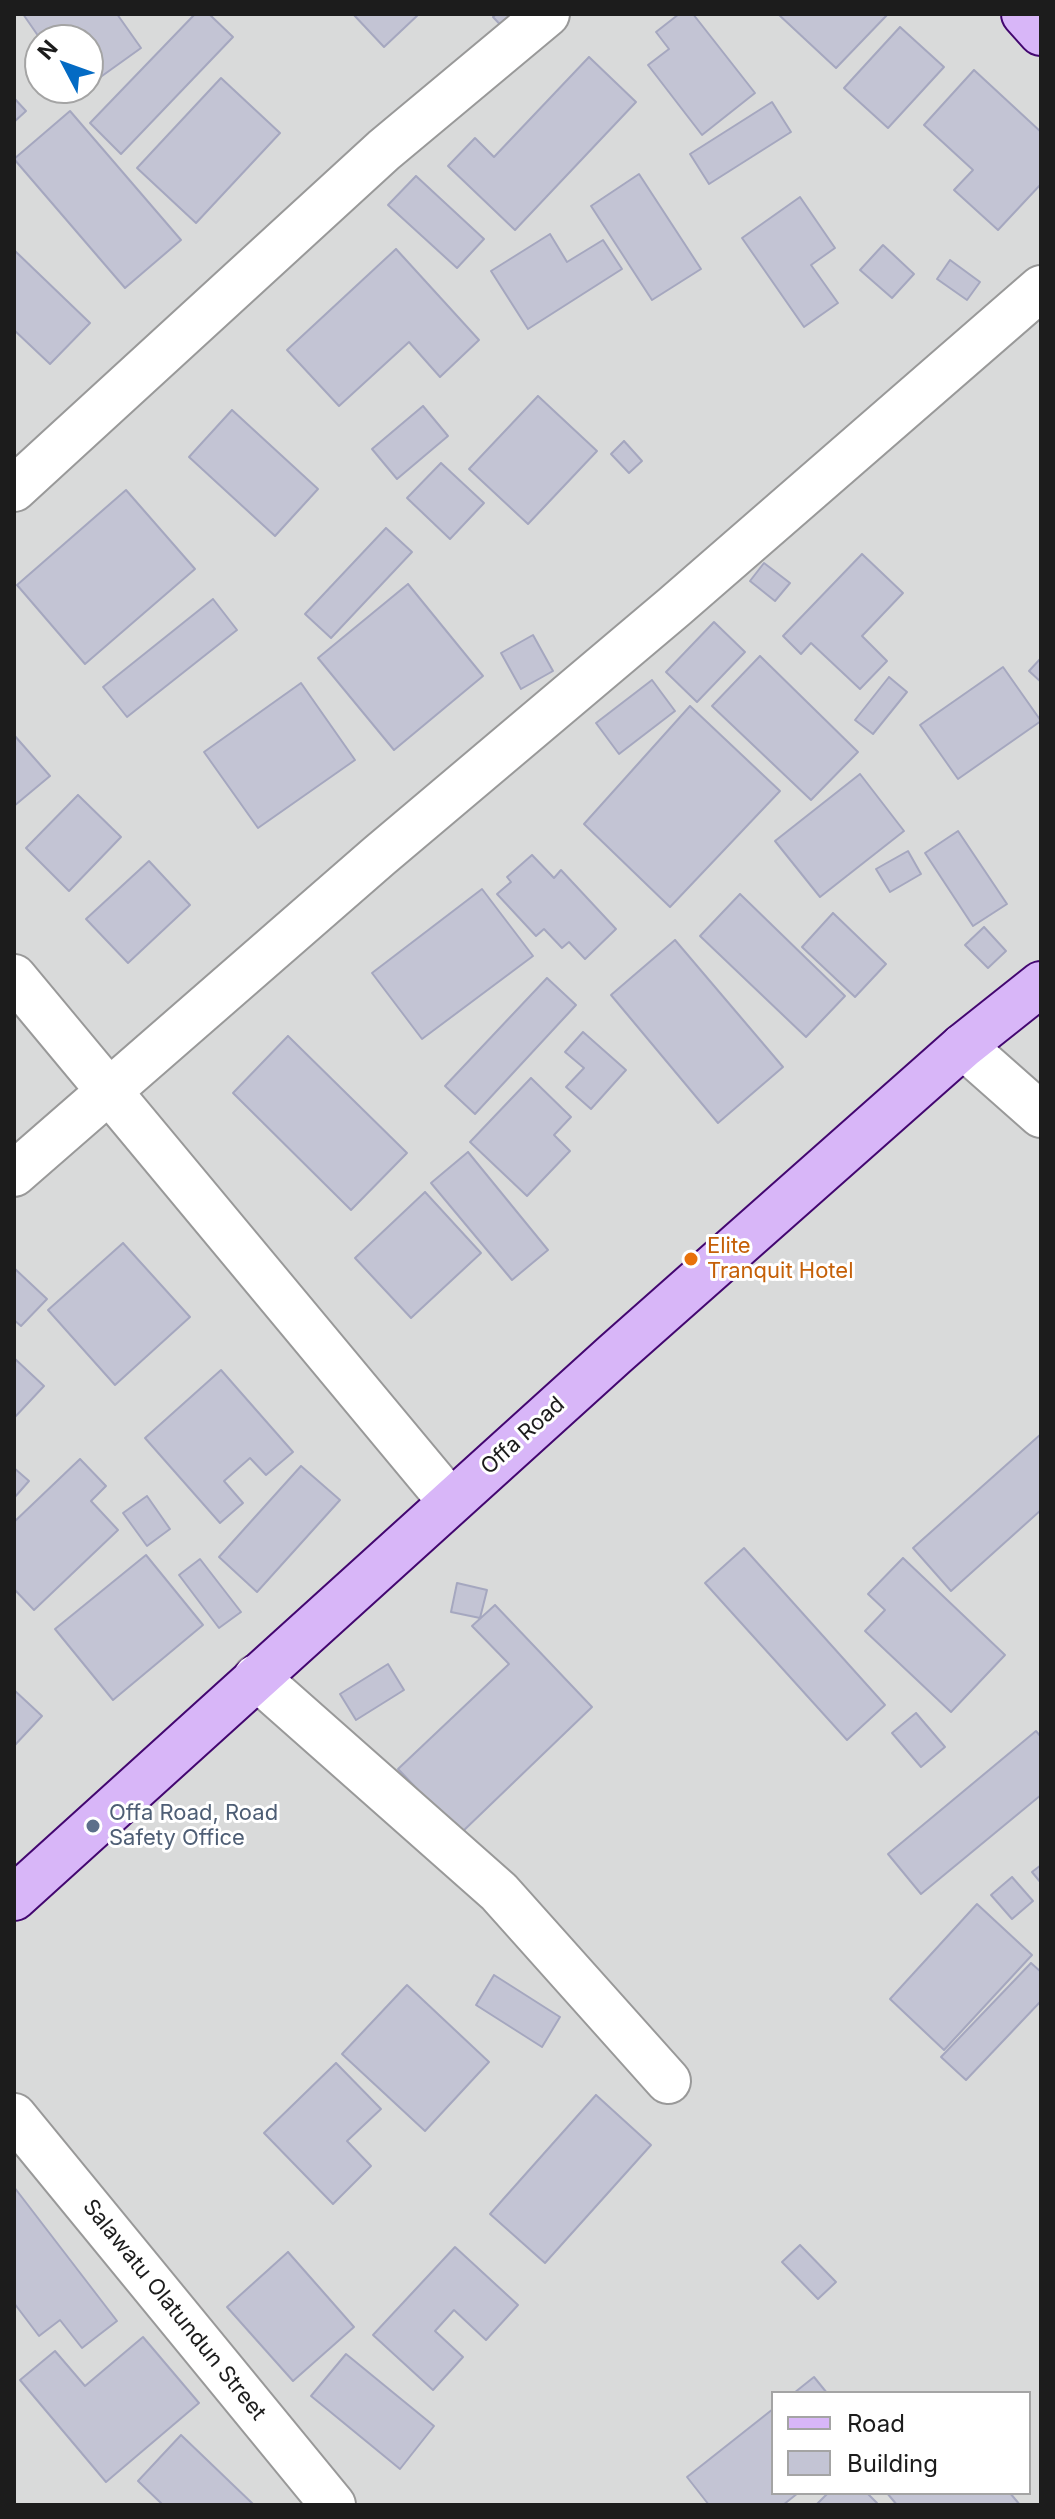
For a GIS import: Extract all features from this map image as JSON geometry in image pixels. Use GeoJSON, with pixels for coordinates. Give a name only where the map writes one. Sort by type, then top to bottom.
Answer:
{"type":"FeatureCollection","features":[{"type":"Feature","properties":{"kind":"street"},"geometry":{"type":"LineString","coordinates":[[14,489],[384,150],[547,14]]}},
{"type":"Feature","properties":{"kind":"street"},"geometry":{"type":"LineString","coordinates":[[1024,14],[1041,33]]}},
{"type":"Feature","properties":{"kind":"street"},"geometry":{"type":"LineString","coordinates":[[14,1174],[1041,288]]}},
{"type":"Feature","properties":{"kind":"street"},"geometry":{"type":"LineString","coordinates":[[14,977],[450,1501]]}},
{"type":"Feature","properties":{"kind":"street","name":"Offa Road"},"geometry":{"type":"LineString","coordinates":[[14,1898],[450,1501],[963,1046],[1041,984]]}},
{"type":"Feature","properties":{"kind":"street"},"geometry":{"type":"LineString","coordinates":[[963,1046],[1041,1115]]}},
{"type":"Feature","properties":{"kind":"street"},"geometry":{"type":"LineString","coordinates":[[256,1677],[499,1892],[668,2081]]}},
{"type":"Feature","properties":{"kind":"street","name":"Salawatu Olatundun Street"},"geometry":{"type":"LineString","coordinates":[[14,2116],[333,2505]]}},
{"type":"Feature","properties":{"kind":"shaded area"},"geometry":{"type":"Polygon","coordinates":[[[14,14],[1041,14],[1041,2505],[14,2505],[14,14]]]}},
{"type":"Feature","properties":{"kind":"building"},"geometry":{"type":"Polygon","coordinates":[[[23,14],[117,14],[141,48],[104,75],[104,24],[30,24],[23,14]]]}},
{"type":"Feature","properties":{"kind":"building"},"geometry":{"type":"Polygon","coordinates":[[[195,14],[209,14],[233,37],[121,154],[90,123],[195,14]]]}},
{"type":"Feature","properties":{"kind":"building"},"geometry":{"type":"Polygon","coordinates":[[[353,14],[419,14],[384,47],[353,14]]]}},
{"type":"Feature","properties":{"kind":"building"},"geometry":{"type":"Polygon","coordinates":[[[496,14],[527,14],[508,33],[493,17],[496,14]]]}},
{"type":"Feature","properties":{"kind":"building"},"geometry":{"type":"Polygon","coordinates":[[[679,14],[693,14],[755,93],[702,135],[648,65],[669,49],[656,32],[679,14]]]}},
{"type":"Feature","properties":{"kind":"building"},"geometry":{"type":"Polygon","coordinates":[[[778,14],[888,14],[836,68],[778,14]]]}},
{"type":"Feature","properties":{"kind":"building"},"geometry":{"type":"Polygon","coordinates":[[[900,27],[944,67],[888,128],[844,88],[900,27]]]}},
{"type":"Feature","properties":{"kind":"building"},"geometry":{"type":"Polygon","coordinates":[[[589,57],[636,102],[515,230],[448,166],[475,138],[494,157],[589,57]]]}},
{"type":"Feature","properties":{"kind":"building"},"geometry":{"type":"Polygon","coordinates":[[[974,70],[1041,132],[1041,184],[998,230],[954,190],[973,170],[924,125],[974,70]]]}},
{"type":"Feature","properties":{"kind":"building"},"geometry":{"type":"Polygon","coordinates":[[[221,78],[280,133],[196,223],[137,168],[221,78]]]}},
{"type":"Feature","properties":{"kind":"building"},"geometry":{"type":"Polygon","coordinates":[[[14,98],[26,111],[14,122],[14,98]]]}},
{"type":"Feature","properties":{"kind":"building"},"geometry":{"type":"Polygon","coordinates":[[[772,102],[791,132],[709,184],[690,154],[772,102]]]}},
{"type":"Feature","properties":{"kind":"building"},"geometry":{"type":"Polygon","coordinates":[[[70,111],[181,240],[125,288],[14,159],[70,111]]]}},
{"type":"Feature","properties":{"kind":"building"},"geometry":{"type":"Polygon","coordinates":[[[639,174],[701,269],[652,300],[591,206],[639,174]]]}},
{"type":"Feature","properties":{"kind":"building"},"geometry":{"type":"Polygon","coordinates":[[[416,176],[484,239],[457,268],[388,205],[416,176]]]}},
{"type":"Feature","properties":{"kind":"building"},"geometry":{"type":"Polygon","coordinates":[[[800,197],[835,248],[811,265],[838,303],[804,327],[742,238],[800,197]]]}},
{"type":"Feature","properties":{"kind":"building"},"geometry":{"type":"Polygon","coordinates":[[[550,234],[567,262],[603,240],[622,269],[528,329],[491,271],[550,234]]]}},
{"type":"Feature","properties":{"kind":"building"},"geometry":{"type":"Polygon","coordinates":[[[883,245],[914,274],[892,298],[860,270],[883,245]]]}},
{"type":"Feature","properties":{"kind":"building"},"geometry":{"type":"Polygon","coordinates":[[[396,249],[479,340],[440,377],[409,342],[339,406],[287,350],[396,249]]]}},
{"type":"Feature","properties":{"kind":"building"},"geometry":{"type":"Polygon","coordinates":[[[14,250],[90,323],[50,364],[14,330],[14,250]]]}},
{"type":"Feature","properties":{"kind":"building"},"geometry":{"type":"Polygon","coordinates":[[[950,260],[980,282],[967,300],[937,279],[950,260]]]}},
{"type":"Feature","properties":{"kind":"building"},"geometry":{"type":"Polygon","coordinates":[[[538,396],[597,451],[528,524],[469,469],[538,396]]]}},
{"type":"Feature","properties":{"kind":"building"},"geometry":{"type":"Polygon","coordinates":[[[423,406],[448,436],[397,479],[372,449],[423,406]]]}},
{"type":"Feature","properties":{"kind":"building"},"geometry":{"type":"Polygon","coordinates":[[[232,410],[318,489],[275,536],[189,457],[232,410]]]}},
{"type":"Feature","properties":{"kind":"building"},"geometry":{"type":"Polygon","coordinates":[[[624,441],[642,461],[629,473],[611,454],[624,441]]]}},
{"type":"Feature","properties":{"kind":"building"},"geometry":{"type":"Polygon","coordinates":[[[441,463],[484,503],[450,539],[407,498],[441,463]]]}},
{"type":"Feature","properties":{"kind":"building"},"geometry":{"type":"Polygon","coordinates":[[[126,490],[195,569],[85,664],[17,585],[126,490]]]}},
{"type":"Feature","properties":{"kind":"building"},"geometry":{"type":"Polygon","coordinates":[[[386,528],[412,552],[331,638],[305,614],[386,528]]]}},
{"type":"Feature","properties":{"kind":"building"},"geometry":{"type":"Polygon","coordinates":[[[862,554],[903,593],[862,636],[887,661],[860,689],[811,643],[801,654],[783,636],[862,554]]]}},
{"type":"Feature","properties":{"kind":"building"},"geometry":{"type":"Polygon","coordinates":[[[764,563],[790,583],[775,601],[750,581],[764,563]]]}},
{"type":"Feature","properties":{"kind":"building"},"geometry":{"type":"Polygon","coordinates":[[[408,584],[483,676],[394,750],[318,658],[408,584]]]}},
{"type":"Feature","properties":{"kind":"building"},"geometry":{"type":"Polygon","coordinates":[[[213,599],[237,630],[127,717],[103,687],[213,599]]]}},
{"type":"Feature","properties":{"kind":"building"},"geometry":{"type":"Polygon","coordinates":[[[714,622],[745,652],[697,702],[666,672],[714,622]]]}},
{"type":"Feature","properties":{"kind":"building"},"geometry":{"type":"Polygon","coordinates":[[[533,635],[553,671],[521,689],[501,653],[533,635]]]}},
{"type":"Feature","properties":{"kind":"building"},"geometry":{"type":"Polygon","coordinates":[[[760,656],[858,752],[811,800],[712,706],[760,656]]]}},
{"type":"Feature","properties":{"kind":"building"},"geometry":{"type":"Polygon","coordinates":[[[1041,658],[1041,682],[1029,671],[1041,658]]]}},
{"type":"Feature","properties":{"kind":"building"},"geometry":{"type":"Polygon","coordinates":[[[1003,667],[1041,721],[958,779],[920,725],[1003,667]]]}},
{"type":"Feature","properties":{"kind":"building"},"geometry":{"type":"Polygon","coordinates":[[[889,677],[907,692],[873,734],[855,720],[889,677]]]}},
{"type":"Feature","properties":{"kind":"building"},"geometry":{"type":"Polygon","coordinates":[[[652,680],[675,711],[619,754],[596,723],[652,680]]]}},
{"type":"Feature","properties":{"kind":"building"},"geometry":{"type":"Polygon","coordinates":[[[301,683],[355,760],[258,828],[204,752],[301,683]]]}},
{"type":"Feature","properties":{"kind":"building"},"geometry":{"type":"Polygon","coordinates":[[[690,706],[780,791],[670,907],[584,824],[690,706]]]}},
{"type":"Feature","properties":{"kind":"building"},"geometry":{"type":"Polygon","coordinates":[[[14,735],[50,776],[14,806],[14,735]]]}},
{"type":"Feature","properties":{"kind":"building"},"geometry":{"type":"Polygon","coordinates":[[[860,774],[904,831],[820,897],[775,841],[860,774]]]}},
{"type":"Feature","properties":{"kind":"building"},"geometry":{"type":"Polygon","coordinates":[[[78,795],[121,837],[69,891],[26,848],[78,795]]]}},
{"type":"Feature","properties":{"kind":"building"},"geometry":{"type":"Polygon","coordinates":[[[958,831],[1007,904],[973,926],[925,853],[958,831]]]}},
{"type":"Feature","properties":{"kind":"building"},"geometry":{"type":"Polygon","coordinates":[[[908,851],[921,874],[890,892],[876,869],[908,851]]]}},
{"type":"Feature","properties":{"kind":"building"},"geometry":{"type":"Polygon","coordinates":[[[532,855],[554,878],[561,870],[616,929],[585,959],[569,942],[562,948],[544,929],[536,936],[497,894],[511,882],[507,877],[532,855]]]}},
{"type":"Feature","properties":{"kind":"building"},"geometry":{"type":"Polygon","coordinates":[[[149,861],[190,905],[128,963],[86,919],[149,861]]]}},
{"type":"Feature","properties":{"kind":"building"},"geometry":{"type":"Polygon","coordinates":[[[482,889],[533,956],[422,1039],[372,973],[482,889]]]}},
{"type":"Feature","properties":{"kind":"building"},"geometry":{"type":"Polygon","coordinates":[[[740,894],[845,996],[806,1037],[700,936],[740,894]]]}},
{"type":"Feature","properties":{"kind":"building"},"geometry":{"type":"Polygon","coordinates":[[[833,913],[886,964],[855,997],[802,947],[833,913]]]}},
{"type":"Feature","properties":{"kind":"building"},"geometry":{"type":"Polygon","coordinates":[[[984,927],[1006,951],[988,968],[965,945],[984,927]]]}},
{"type":"Feature","properties":{"kind":"building"},"geometry":{"type":"Polygon","coordinates":[[[675,940],[783,1067],[718,1123],[611,995],[675,940]]]}},
{"type":"Feature","properties":{"kind":"building"},"geometry":{"type":"Polygon","coordinates":[[[547,978],[576,1005],[475,1114],[445,1086],[547,978]]]}},
{"type":"Feature","properties":{"kind":"building"},"geometry":{"type":"Polygon","coordinates":[[[583,1032],[626,1070],[591,1109],[566,1087],[584,1068],[565,1052],[583,1032]]]}},
{"type":"Feature","properties":{"kind":"building"},"geometry":{"type":"Polygon","coordinates":[[[288,1036],[407,1153],[351,1210],[233,1093],[288,1036]]]}},
{"type":"Feature","properties":{"kind":"building"},"geometry":{"type":"Polygon","coordinates":[[[531,1078],[571,1117],[554,1135],[570,1151],[527,1196],[470,1142],[531,1078]]]}},
{"type":"Feature","properties":{"kind":"building"},"geometry":{"type":"Polygon","coordinates":[[[468,1152],[548,1250],[512,1280],[431,1183],[468,1152]]]}},
{"type":"Feature","properties":{"kind":"building"},"geometry":{"type":"Polygon","coordinates":[[[425,1192],[481,1253],[411,1318],[355,1258],[425,1192]]]}},
{"type":"Feature","properties":{"kind":"building"},"geometry":{"type":"Polygon","coordinates":[[[123,1243],[190,1317],[115,1385],[48,1310],[123,1243]]]}},
{"type":"Feature","properties":{"kind":"building"},"geometry":{"type":"Polygon","coordinates":[[[14,1268],[47,1299],[21,1326],[14,1320],[14,1268]]]}},
{"type":"Feature","properties":{"kind":"building"},"geometry":{"type":"Polygon","coordinates":[[[14,1358],[44,1386],[14,1418],[14,1358]]]}},
{"type":"Feature","properties":{"kind":"building"},"geometry":{"type":"Polygon","coordinates":[[[221,1370],[293,1452],[266,1475],[250,1458],[224,1481],[243,1503],[220,1523],[145,1438],[221,1370]]]}},
{"type":"Feature","properties":{"kind":"building"},"geometry":{"type":"Polygon","coordinates":[[[1041,1434],[1041,1510],[951,1591],[913,1548],[1041,1434]]]}},
{"type":"Feature","properties":{"kind":"building"},"geometry":{"type":"Polygon","coordinates":[[[80,1459],[106,1486],[91,1501],[118,1530],[34,1610],[14,1589],[14,1522],[80,1459]]]}},
{"type":"Feature","properties":{"kind":"building"},"geometry":{"type":"Polygon","coordinates":[[[301,1466],[340,1500],[257,1592],[219,1557],[301,1466]]]}},
{"type":"Feature","properties":{"kind":"building"},"geometry":{"type":"Polygon","coordinates":[[[14,1468],[29,1481],[14,1498],[14,1468]]]}},
{"type":"Feature","properties":{"kind":"building"},"geometry":{"type":"Polygon","coordinates":[[[147,1496],[170,1529],[147,1546],[123,1513],[147,1496]]]}},
{"type":"Feature","properties":{"kind":"building"},"geometry":{"type":"Polygon","coordinates":[[[744,1548],[885,1705],[847,1740],[705,1583],[744,1548]]]}},
{"type":"Feature","properties":{"kind":"building"},"geometry":{"type":"Polygon","coordinates":[[[146,1555],[203,1625],[113,1700],[55,1629],[146,1555]]]}},
{"type":"Feature","properties":{"kind":"building"},"geometry":{"type":"Polygon","coordinates":[[[903,1558],[1005,1655],[951,1712],[865,1631],[885,1610],[868,1594],[903,1558]]]}},
{"type":"Feature","properties":{"kind":"building"},"geometry":{"type":"Polygon","coordinates":[[[200,1559],[241,1612],[219,1628],[179,1575],[200,1559]]]}},
{"type":"Feature","properties":{"kind":"building"},"geometry":{"type":"Polygon","coordinates":[[[457,1583],[487,1590],[480,1618],[451,1612],[457,1583]]]}},
{"type":"Feature","properties":{"kind":"building"},"geometry":{"type":"Polygon","coordinates":[[[495,1605],[592,1707],[460,1834],[398,1769],[509,1664],[472,1626],[495,1605]]]}},
{"type":"Feature","properties":{"kind":"building"},"geometry":{"type":"Polygon","coordinates":[[[388,1664],[404,1690],[356,1720],[340,1694],[388,1664]]]}},
{"type":"Feature","properties":{"kind":"building"},"geometry":{"type":"Polygon","coordinates":[[[14,1690],[42,1716],[14,1746],[14,1690]]]}},
{"type":"Feature","properties":{"kind":"building"},"geometry":{"type":"Polygon","coordinates":[[[916,1713],[945,1747],[921,1767],[892,1733],[916,1713]]]}},
{"type":"Feature","properties":{"kind":"building"},"geometry":{"type":"Polygon","coordinates":[[[1036,1731],[1041,1737],[1041,1795],[921,1894],[888,1854],[1036,1731]]]}},
{"type":"Feature","properties":{"kind":"building"},"geometry":{"type":"Polygon","coordinates":[[[1041,1865],[1041,1883],[1032,1872],[1041,1865]]]}},
{"type":"Feature","properties":{"kind":"building"},"geometry":{"type":"Polygon","coordinates":[[[1012,1877],[1033,1901],[1012,1919],[991,1895],[1012,1877]]]}},
{"type":"Feature","properties":{"kind":"building"},"geometry":{"type":"Polygon","coordinates":[[[977,1904],[1032,1955],[944,2050],[890,1999],[977,1904]]]}},
{"type":"Feature","properties":{"kind":"building"},"geometry":{"type":"Polygon","coordinates":[[[1031,1963],[1041,1972],[1041,2001],[966,2080],[941,2057],[1031,1963]]]}},
{"type":"Feature","properties":{"kind":"building"},"geometry":{"type":"Polygon","coordinates":[[[494,1975],[560,2017],[542,2047],[476,2005],[494,1975]]]}},
{"type":"Feature","properties":{"kind":"building"},"geometry":{"type":"Polygon","coordinates":[[[407,1985],[489,2062],[425,2131],[342,2054],[407,1985]]]}},
{"type":"Feature","properties":{"kind":"building"},"geometry":{"type":"Polygon","coordinates":[[[336,2063],[381,2109],[347,2141],[371,2166],[333,2204],[264,2133],[336,2063]]]}},
{"type":"Feature","properties":{"kind":"building"},"geometry":{"type":"Polygon","coordinates":[[[596,2095],[651,2145],[545,2263],[490,2214],[596,2095]]]}},
{"type":"Feature","properties":{"kind":"building"},"geometry":{"type":"Polygon","coordinates":[[[14,2187],[117,2321],[82,2348],[60,2320],[39,2336],[14,2303],[14,2187]]]}},
{"type":"Feature","properties":{"kind":"building"},"geometry":{"type":"Polygon","coordinates":[[[800,2245],[836,2282],[818,2299],[782,2262],[800,2245]]]}},
{"type":"Feature","properties":{"kind":"building"},"geometry":{"type":"Polygon","coordinates":[[[455,2247],[518,2305],[486,2340],[454,2310],[435,2331],[463,2357],[433,2390],[373,2335],[455,2247]]]}},
{"type":"Feature","properties":{"kind":"building"},"geometry":{"type":"Polygon","coordinates":[[[288,2252],[354,2327],[293,2381],[227,2307],[288,2252]]]}},
{"type":"Feature","properties":{"kind":"building"},"geometry":{"type":"Polygon","coordinates":[[[143,2337],[199,2403],[106,2482],[20,2380],[55,2351],[85,2386],[143,2337]]]}},
{"type":"Feature","properties":{"kind":"building"},"geometry":{"type":"Polygon","coordinates":[[[346,2354],[434,2426],[400,2469],[311,2396],[346,2354]]]}},
{"type":"Feature","properties":{"kind":"building"},"geometry":{"type":"Polygon","coordinates":[[[814,2377],[825,2391],[796,2391],[814,2377]]]}},
{"type":"Feature","properties":{"kind":"building"},"geometry":{"type":"Polygon","coordinates":[[[771,2411],[771,2495],[796,2495],[783,2505],[709,2505],[687,2477],[771,2411]]]}},
{"type":"Feature","properties":{"kind":"building"},"geometry":{"type":"Polygon","coordinates":[[[181,2435],[254,2505],[163,2505],[138,2481],[181,2435]]]}},
{"type":"Feature","properties":{"kind":"building"},"geometry":{"type":"Polygon","coordinates":[[[826,2495],[869,2495],[877,2503],[875,2505],[816,2505],[826,2495]]]}},
{"type":"Feature","properties":{"kind":"building"},"geometry":{"type":"Polygon","coordinates":[[[889,2495],[1012,2495],[1020,2505],[897,2505],[889,2495]]]}},
{"type":"Feature","properties":{"kind":"place","name":"Elite Tranquit Hotel"},"geometry":{"type":"Point","coordinates":[691,1259]}},
{"type":"Feature","properties":{"kind":"place","name":"Offa Road, Road Safety Office"},"geometry":{"type":"Point","coordinates":[93,1826]}}]}
